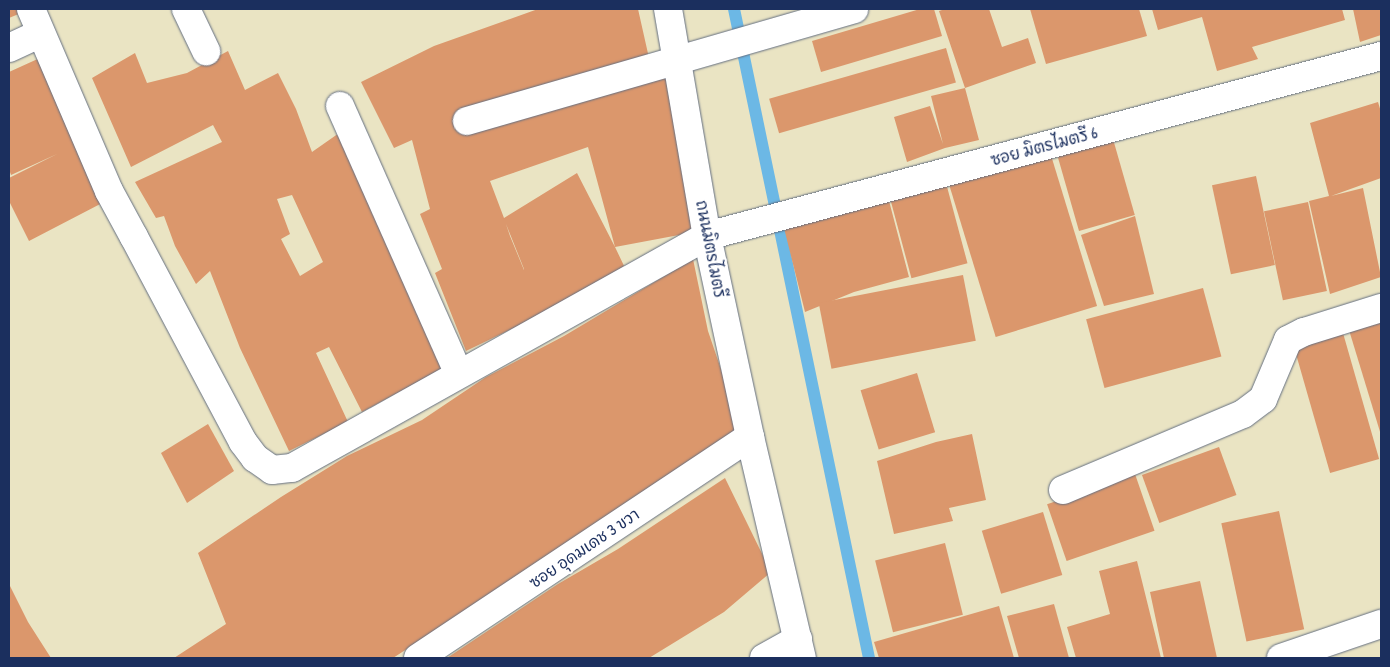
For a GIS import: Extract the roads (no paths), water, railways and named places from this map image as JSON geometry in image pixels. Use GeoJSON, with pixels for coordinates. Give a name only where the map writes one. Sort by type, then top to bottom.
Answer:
{"type":"FeatureCollection","features":[{"type":"Feature","properties":{"kind":"street"},"geometry":{"type":"LineString","coordinates":[[186,9],[206,51]]}},
{"type":"Feature","properties":{"kind":"street","name":"ถนนมิตรไมตรี"},"geometry":{"type":"LineString","coordinates":[[668,9],[707,236],[750,437],[800,649]]}},
{"type":"Feature","properties":{"kind":"street"},"geometry":{"type":"LineString","coordinates":[[467,121],[854,9]]}},
{"type":"Feature","properties":{"kind":"street"},"geometry":{"type":"LineString","coordinates":[[9,48],[36,21]]}},
{"type":"Feature","properties":{"kind":"street","name":"ซอย มิตรไมตรี 6"},"geometry":{"type":"LineString","coordinates":[[36,21],[109,191],[243,442],[255,458],[272,470],[292,468],[707,236],[1381,56]]}},
{"type":"Feature","properties":{"kind":"street"},"geometry":{"type":"LineString","coordinates":[[340,106],[459,374]]}},
{"type":"Feature","properties":{"kind":"street"},"geometry":{"type":"LineString","coordinates":[[1063,490],[1243,414],[1263,399],[1276,373],[1288,340],[1304,332],[1381,308]]}},
{"type":"Feature","properties":{"kind":"street","name":"ซอย อุดมเดช 3 ขวา"},"geometry":{"type":"LineString","coordinates":[[418,658],[750,437]]}},
{"type":"Feature","properties":{"kind":"street"},"geometry":{"type":"LineString","coordinates":[[1281,658],[1381,624]]}},
{"type":"Feature","properties":{"kind":"street"},"geometry":{"type":"LineString","coordinates":[[764,658],[800,649]]}},
{"type":"Feature","properties":{"kind":"waterway"},"geometry":{"type":"LineString","coordinates":[[734,9],[869,658]]}}]}
